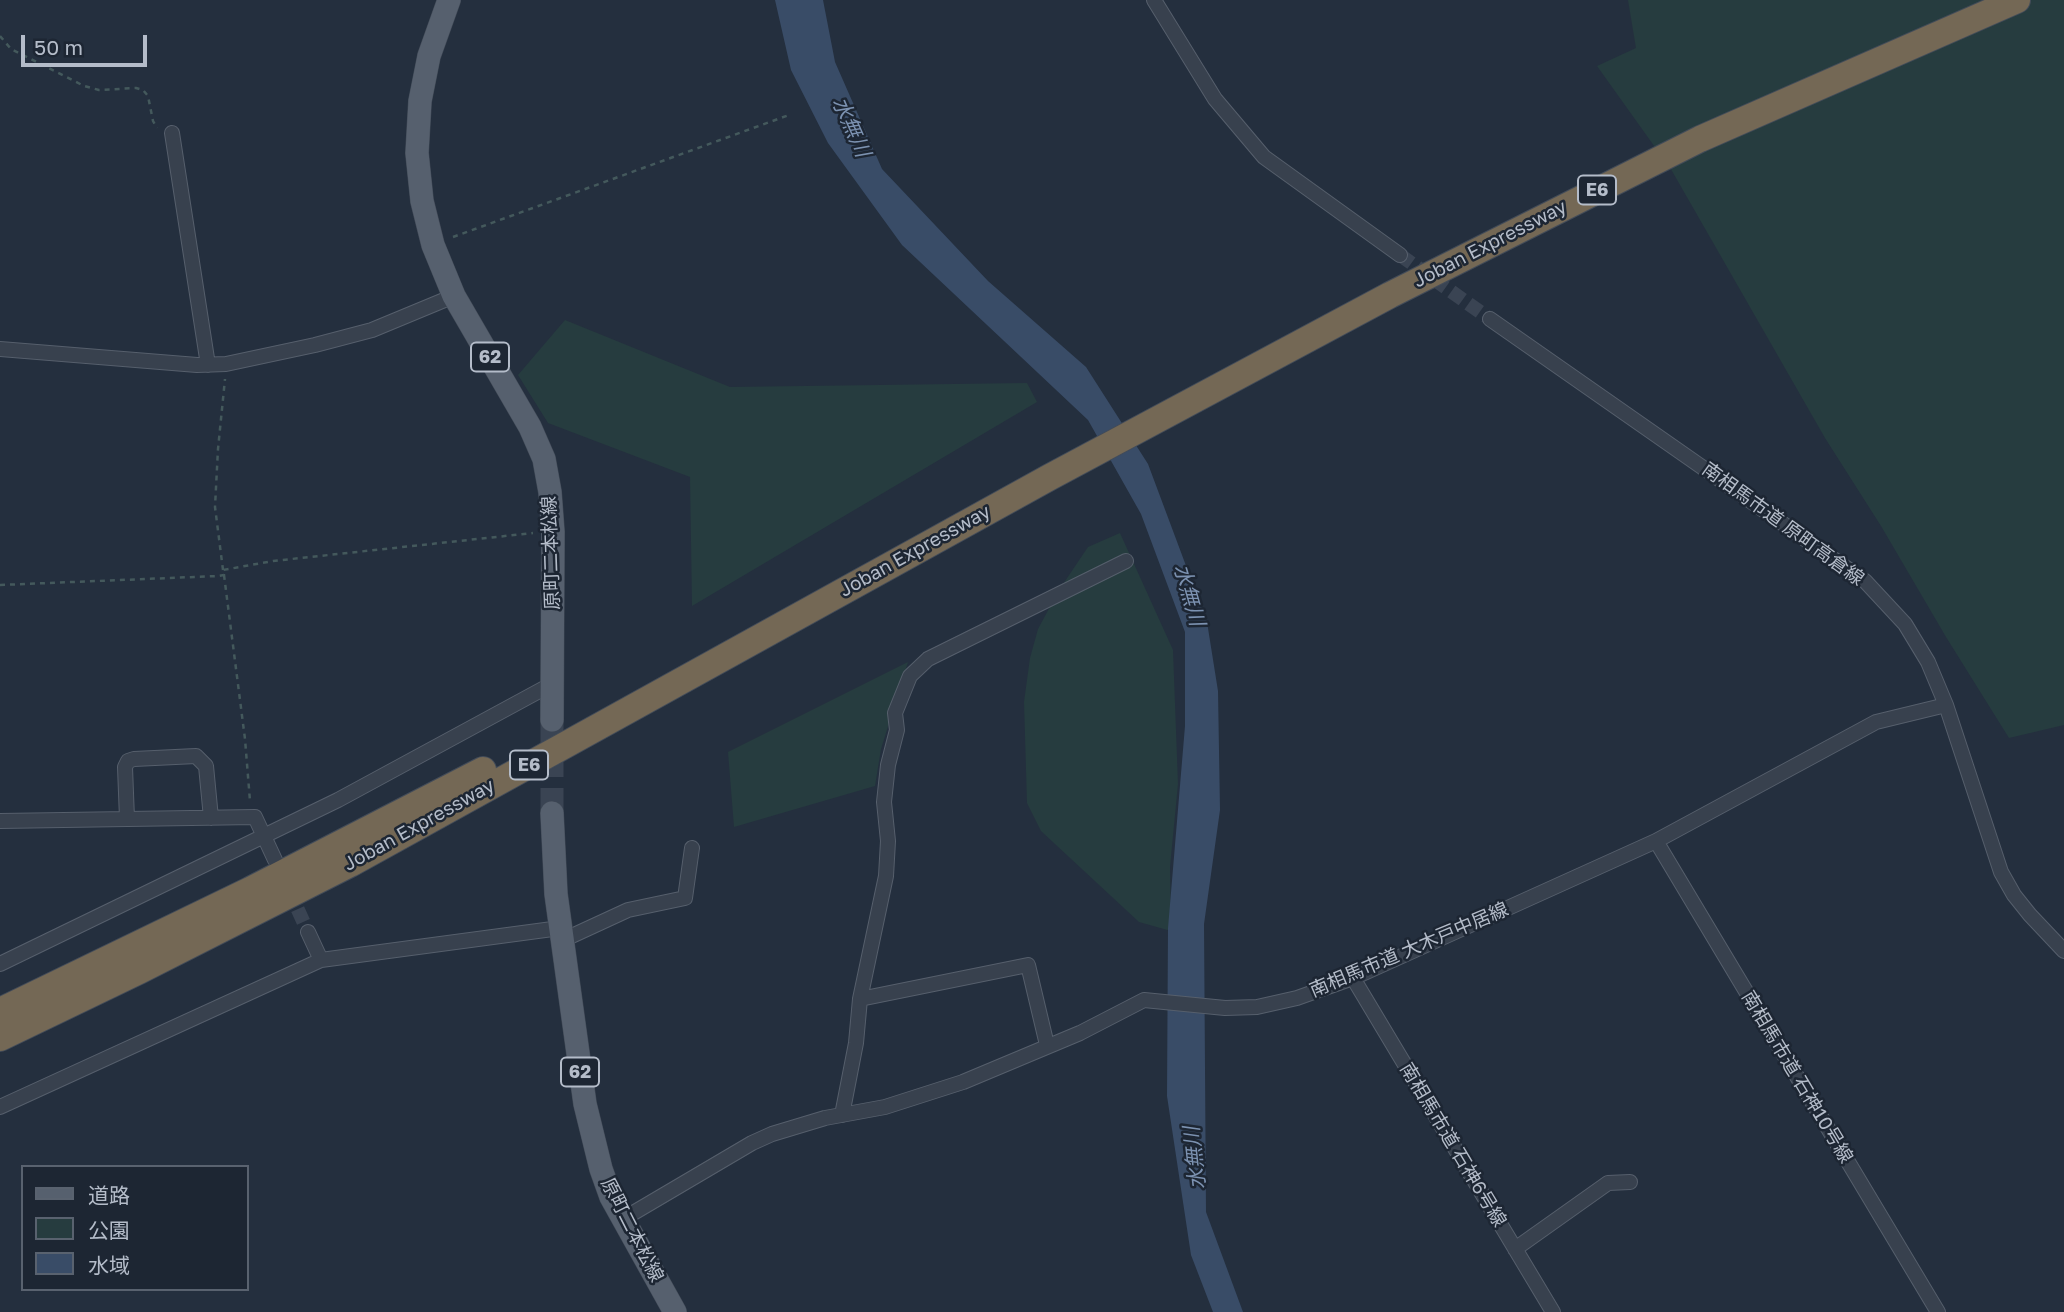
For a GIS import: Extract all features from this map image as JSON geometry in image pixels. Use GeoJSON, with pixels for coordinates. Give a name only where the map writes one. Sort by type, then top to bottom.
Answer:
{"type":"FeatureCollection","features":[{"type":"Feature","properties":{"kind":"highway","name":"Joban Expressway"},"geometry":{"type":"LineString","coordinates":[[0,1038],[350,864],[1050,477],[1390,295],[1700,139],[2017,0]]}},
{"type":"Feature","properties":{"kind":"highway","name":"Joban Expressway"},"geometry":{"type":"LineString","coordinates":[[0,1011],[250,890],[1050,477]]}},
{"type":"Feature","properties":{"kind":"main road","name":"原町二本松線"},"geometry":{"type":"LineString","coordinates":[[449,0],[429,56],[420,101],[416,153],[422,201],[433,245],[454,296],[535,438],[544,459],[553,532],[552,720]]}},
{"type":"Feature","properties":{"kind":"main road","name":"原町二本松線"},"geometry":{"type":"LineString","coordinates":[[552,813],[561,934],[585,1104],[601,1169],[611,1197],[675,1312]]}},
{"type":"Feature","properties":{"kind":"street"},"geometry":{"type":"LineString","coordinates":[[1154,0],[1214,99],[1264,157],[1400,255]]}},
{"type":"Feature","properties":{"kind":"street"},"geometry":{"type":"LineString","coordinates":[[172,132],[208,365]]}},
{"type":"Feature","properties":{"kind":"street"},"geometry":{"type":"LineString","coordinates":[[0,349],[208,365],[226,364],[372,330],[454,296]]}},
{"type":"Feature","properties":{"kind":"street","name":"南相馬市道 原町高倉線"},"geometry":{"type":"LineString","coordinates":[[1490,318],[1865,581],[1905,624],[1928,662],[1946,705],[2001,872],[2022,905],[2064,951]]}},
{"type":"Feature","properties":{"kind":"street"},"geometry":{"type":"LineString","coordinates":[[842,1115],[856,1043],[860,999],[886,876],[888,841],[884,802],[888,765],[897,730],[895,713],[910,676],[928,659],[1126,561]]}},
{"type":"Feature","properties":{"kind":"street"},"geometry":{"type":"LineString","coordinates":[[0,964],[338,800],[552,684]]}},
{"type":"Feature","properties":{"kind":"street","name":"南相馬市道 大木戸中居線"},"geometry":{"type":"LineString","coordinates":[[623,1219],[752,1143],[791,1127],[925,1096],[1080,1032],[1144,1000],[1225,1008],[1257,1007],[1297,998],[1353,978],[1657,841],[1876,722],[1946,705]]}},
{"type":"Feature","properties":{"kind":"street"},"geometry":{"type":"LineString","coordinates":[[127,819],[125,767],[128,761],[134,758],[196,756],[206,766],[211,818]]}},
{"type":"Feature","properties":{"kind":"street"},"geometry":{"type":"LineString","coordinates":[[0,821],[255,817],[275,860]]}},
{"type":"Feature","properties":{"kind":"street","name":"南相馬市道 石神10号線"},"geometry":{"type":"LineString","coordinates":[[1657,841],[1938,1312]]}},
{"type":"Feature","properties":{"kind":"street"},"geometry":{"type":"LineString","coordinates":[[0,1107],[321,960],[561,934],[628,910],[685,898],[692,848]]}},
{"type":"Feature","properties":{"kind":"street"},"geometry":{"type":"LineString","coordinates":[[308,932],[321,960]]}},
{"type":"Feature","properties":{"kind":"street"},"geometry":{"type":"LineString","coordinates":[[860,999],[1028,965],[1047,1045]]}},
{"type":"Feature","properties":{"kind":"street","name":"南相馬市道 石神6号線"},"geometry":{"type":"LineString","coordinates":[[1353,978],[1553,1312]]}},
{"type":"Feature","properties":{"kind":"street"},"geometry":{"type":"LineString","coordinates":[[1515,1249],[1608,1183],[1630,1182]]}},
{"type":"Feature","properties":{"kind":"path"},"geometry":{"type":"LineString","coordinates":[[0,36],[11,49],[84,86],[99,90],[143,90],[148,96],[156,128],[163,133],[172,132]]}},
{"type":"Feature","properties":{"kind":"path"},"geometry":{"type":"LineString","coordinates":[[433,245],[789,115]]}},
{"type":"Feature","properties":{"kind":"path"},"geometry":{"type":"LineString","coordinates":[[226,364],[215,507],[245,739],[251,817]]}},
{"type":"Feature","properties":{"kind":"path"},"geometry":{"type":"LineString","coordinates":[[0,585],[224,573],[273,561],[492,536],[553,532]]}},
{"type":"Feature","properties":{"kind":"green space"},"geometry":{"type":"Polygon","coordinates":[[[1628,0],[2064,0],[2064,725],[2009,738],[1825,438],[1672,171],[1597,66],[1636,48],[1628,0]]]}},
{"type":"Feature","properties":{"kind":"green space"},"geometry":{"type":"Polygon","coordinates":[[[565,320],[730,387],[1027,383],[1037,402],[692,606],[690,477],[548,423],[518,375],[565,320]]]}},
{"type":"Feature","properties":{"kind":"green space"},"geometry":{"type":"Polygon","coordinates":[[[1120,533],[1173,650],[1178,784],[1170,867],[1171,931],[1139,922],[1041,831],[1027,803],[1024,702],[1030,658],[1038,629],[1059,590],[1088,547],[1120,533]]]}},
{"type":"Feature","properties":{"kind":"green space"},"geometry":{"type":"Polygon","coordinates":[[[908,662],[881,749],[875,786],[734,827],[728,752],[908,662]]]}},
{"type":"Feature","properties":{"kind":"water","name":"水無川"},"geometry":{"type":"Polygon","coordinates":[[[775,0],[823,0],[835,62],[882,169],[988,281],[1086,367],[1148,464],[1207,622],[1218,691],[1220,810],[1204,924],[1206,1212],[1243,1312],[1213,1312],[1191,1255],[1167,1096],[1168,928],[1185,726],[1185,632],[1141,514],[1088,420],[902,245],[828,143],[791,70],[775,0]]]}},
{"type":"Feature","properties":{"kind":"tunnel"},"geometry":{"type":"LineString","coordinates":[[1400,255],[1490,319]]}},
{"type":"Feature","properties":{"kind":"tunnel"},"geometry":{"type":"LineString","coordinates":[[552,720],[552,813]]}},
{"type":"Feature","properties":{"kind":"tunnel"},"geometry":{"type":"LineString","coordinates":[[289,890],[308,932]]}}]}
